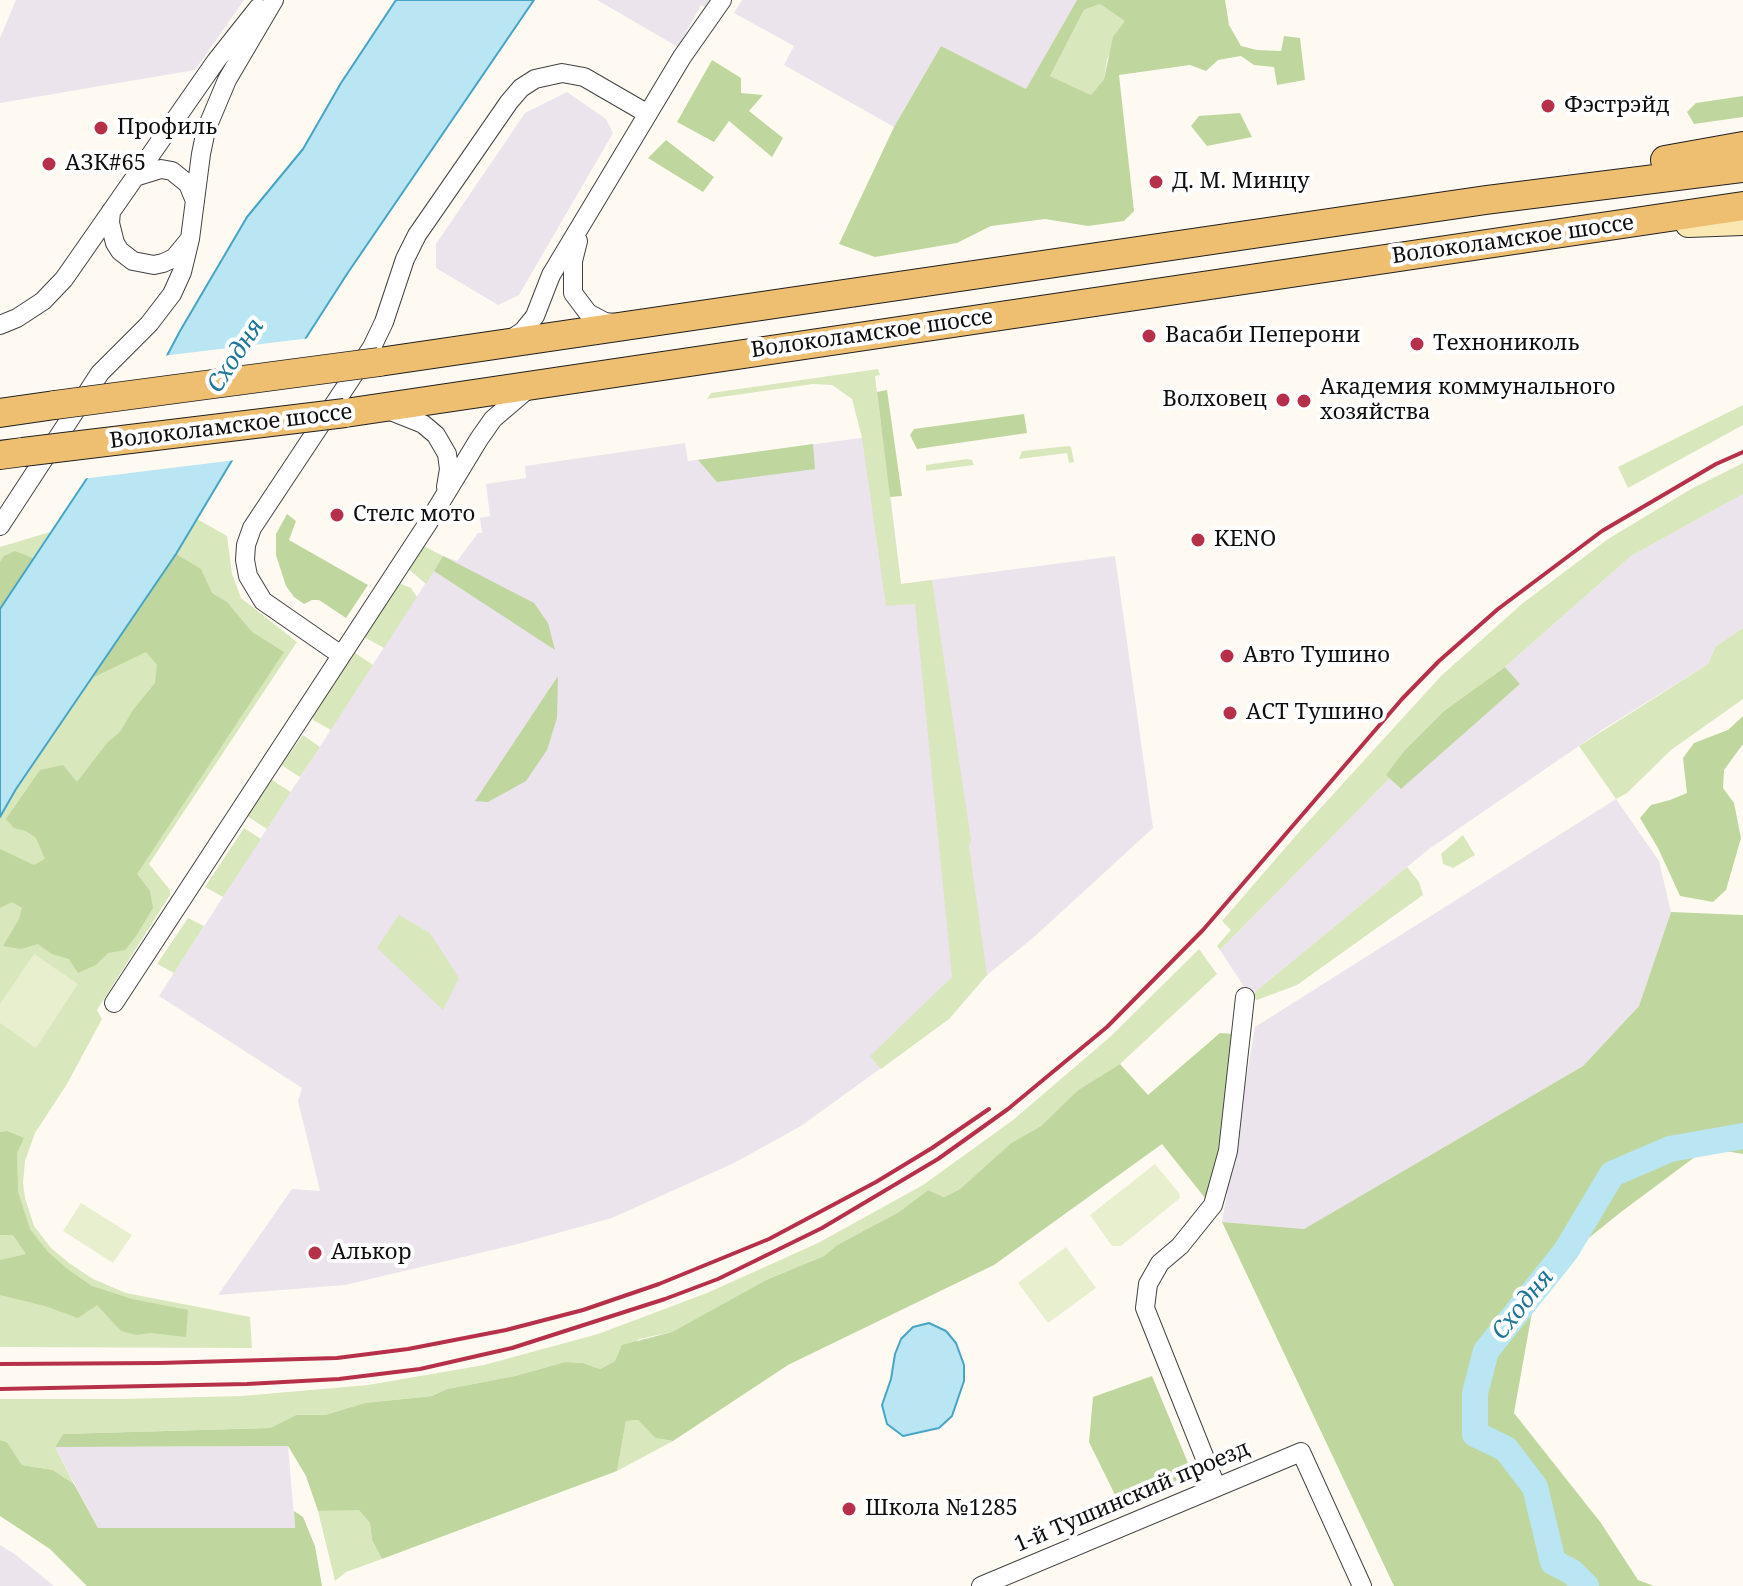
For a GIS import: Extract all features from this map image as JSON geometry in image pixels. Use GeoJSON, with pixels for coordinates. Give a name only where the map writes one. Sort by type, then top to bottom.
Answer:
{"type":"FeatureCollection","features":[{"type":"Feature","properties":{"kind":"main road"},"geometry":{"type":"LineString","coordinates":[[1500,198],[1677,157],[1743,146]]}},
{"type":"Feature","properties":{"kind":"main road","name":"Волоколамское шоссе"},"geometry":{"type":"LineString","coordinates":[[0,413],[379,362],[1500,198],[1743,168]]}},
{"type":"Feature","properties":{"kind":"main road","name":"Волоколамское шоссе"},"geometry":{"type":"LineString","coordinates":[[12,454],[345,413],[1743,206]]}},
{"type":"Feature","properties":{"kind":"main road"},"geometry":{"type":"LineString","coordinates":[[1586,229],[1743,223]]}},
{"type":"Feature","properties":{"kind":"street"},"geometry":{"type":"LineString","coordinates":[[0,325],[43,301],[64,279],[216,61],[265,0]]}},
{"type":"Feature","properties":{"kind":"street"},"geometry":{"type":"LineString","coordinates":[[0,526],[100,373],[149,324],[172,294],[182,272],[190,239],[206,130],[227,80],[274,0]]}},
{"type":"Feature","properties":{"kind":"street"},"geometry":{"type":"LineString","coordinates":[[503,344],[523,331],[535,316],[551,275],[682,57],[722,0]]}},
{"type":"Feature","properties":{"kind":"street"},"geometry":{"type":"LineString","coordinates":[[341,655],[263,601],[248,576],[246,545],[252,528],[372,347],[417,235],[509,102],[521,88],[535,79],[562,73],[584,77],[648,114]]}},
{"type":"Feature","properties":{"kind":"street"},"geometry":{"type":"LineString","coordinates":[[135,177],[161,169],[172,171],[188,184],[195,201]]}},
{"type":"Feature","properties":{"kind":"street"},"geometry":{"type":"LineString","coordinates":[[111,211],[110,223],[115,243],[133,261],[154,265],[163,263],[174,258],[190,239]]}},
{"type":"Feature","properties":{"kind":"street"},"geometry":{"type":"LineString","coordinates":[[585,219],[573,261],[573,293],[581,306],[596,318],[605,322],[634,324]]}},
{"type":"Feature","properties":{"kind":"street"},"geometry":{"type":"LineString","coordinates":[[114,1003],[493,419],[534,384]]}},
{"type":"Feature","properties":{"kind":"street"},"geometry":{"type":"LineString","coordinates":[[382,407],[423,424],[443,444],[449,469],[440,505]]}},
{"type":"Feature","properties":{"kind":"street"},"geometry":{"type":"LineString","coordinates":[[1216,1486],[1145,1308],[1148,1284],[1160,1263],[1180,1246],[1213,1205],[1228,1151],[1245,997]]}},
{"type":"Feature","properties":{"kind":"street","name":"1-й Тушинский проезд"},"geometry":{"type":"LineString","coordinates":[[981,1586],[1301,1452],[1362,1586]]}},
{"type":"Feature","properties":{"kind":"shaded area"},"geometry":{"type":"Polygon","coordinates":[[[16,0],[244,0],[195,70],[0,103],[0,38],[16,0]]]}},
{"type":"Feature","properties":{"kind":"shaded area"},"geometry":{"type":"Polygon","coordinates":[[[597,0],[715,0],[709,9],[701,5],[678,47],[597,0]]]}},
{"type":"Feature","properties":{"kind":"shaded area"},"geometry":{"type":"Polygon","coordinates":[[[742,0],[1077,0],[1026,89],[941,46],[894,127],[784,65],[794,46],[734,13],[742,0]]]}},
{"type":"Feature","properties":{"kind":"shaded area"},"geometry":{"type":"Polygon","coordinates":[[[567,92],[606,119],[613,133],[519,295],[498,305],[436,268],[436,244],[525,113],[567,92]]]}},
{"type":"Feature","properties":{"kind":"shaded area"},"geometry":{"type":"Polygon","coordinates":[[[883,435],[901,584],[1115,556],[1153,828],[1033,938],[987,975],[949,1019],[801,1126],[734,1163],[612,1218],[518,1244],[345,1285],[218,1295],[292,1189],[320,1191],[298,1101],[302,1088],[159,996],[443,556],[457,561],[478,533],[482,533],[480,518],[490,516],[486,484],[526,478],[525,466],[685,443],[688,461],[883,435]]]}},
{"type":"Feature","properties":{"kind":"shaded area"},"geometry":{"type":"Polygon","coordinates":[[[1743,494],[1743,628],[1716,646],[1708,664],[1605,728],[1429,849],[1250,996],[1220,950],[1390,778],[1400,789],[1520,684],[1505,667],[1631,556],[1743,494]]]}},
{"type":"Feature","properties":{"kind":"shaded area"},"geometry":{"type":"Polygon","coordinates":[[[1616,799],[1659,861],[1671,912],[1639,1006],[1583,1066],[1304,1229],[1222,1222],[1255,1027],[1616,799]]]}},
{"type":"Feature","properties":{"kind":"shaded area"},"geometry":{"type":"Polygon","coordinates":[[[288,1446],[295,1528],[98,1528],[55,1447],[288,1446]]]}},
{"type":"Feature","properties":{"kind":"shaded area"},"geometry":{"type":"Polygon","coordinates":[[[0,1545],[16,1555],[54,1586],[0,1586],[0,1545]]]}},
{"type":"Feature","properties":{"kind":"green space"},"geometry":{"type":"Polygon","coordinates":[[[1077,0],[1225,0],[1229,25],[1241,46],[1281,51],[1284,36],[1300,38],[1305,80],[1277,85],[1274,67],[1254,65],[1241,56],[1218,60],[1206,71],[1190,65],[1119,75],[1134,211],[1124,221],[1088,226],[1045,219],[991,226],[957,243],[875,257],[839,244],[894,127],[941,46],[1026,89],[1077,0]],[[1100,4],[1084,10],[1050,76],[1091,95],[1104,79],[1113,37],[1125,21],[1100,4]]]}},
{"type":"Feature","properties":{"kind":"green space"},"geometry":{"type":"Polygon","coordinates":[[[1100,4],[1126,21],[1107,59],[1104,79],[1091,95],[1050,76],[1084,10],[1100,4]]]}},
{"type":"Feature","properties":{"kind":"green space"},"geometry":{"type":"Polygon","coordinates":[[[712,60],[741,78],[741,93],[763,95],[749,111],[783,138],[772,157],[729,121],[714,142],[677,122],[712,60]]]}},
{"type":"Feature","properties":{"kind":"green space"},"geometry":{"type":"Polygon","coordinates":[[[1743,96],[1743,117],[1694,124],[1687,112],[1696,103],[1743,96]]]}},
{"type":"Feature","properties":{"kind":"green space"},"geometry":{"type":"Polygon","coordinates":[[[1240,113],[1252,137],[1207,146],[1191,126],[1199,116],[1240,113]]]}},
{"type":"Feature","properties":{"kind":"green space"},"geometry":{"type":"Polygon","coordinates":[[[666,140],[714,177],[703,192],[648,158],[666,140]]]}},
{"type":"Feature","properties":{"kind":"green space"},"geometry":{"type":"Polygon","coordinates":[[[878,369],[880,375],[875,376],[901,584],[932,580],[971,840],[969,846],[987,975],[949,1019],[881,1069],[870,1056],[952,977],[915,604],[886,606],[862,438],[852,399],[832,385],[813,384],[707,399],[711,393],[878,369]]]}},
{"type":"Feature","properties":{"kind":"green space"},"geometry":{"type":"Polygon","coordinates":[[[887,390],[902,496],[890,497],[877,392],[887,390]]]}},
{"type":"Feature","properties":{"kind":"green space"},"geometry":{"type":"Polygon","coordinates":[[[1743,405],[1743,425],[1628,488],[1618,467],[1743,405]]]}},
{"type":"Feature","properties":{"kind":"green space"},"geometry":{"type":"Polygon","coordinates":[[[1024,414],[1027,433],[917,449],[910,435],[914,429],[1024,414]]]}},
{"type":"Feature","properties":{"kind":"green space"},"geometry":{"type":"Polygon","coordinates":[[[813,444],[815,469],[717,482],[698,460],[813,444]]]}},
{"type":"Feature","properties":{"kind":"green space"},"geometry":{"type":"Polygon","coordinates":[[[1071,447],[1074,462],[1069,463],[1067,453],[1019,459],[1022,451],[1071,447]]]}},
{"type":"Feature","properties":{"kind":"green space"},"geometry":{"type":"Polygon","coordinates":[[[972,460],[974,465],[926,471],[926,465],[972,460]]]}},
{"type":"Feature","properties":{"kind":"green space"},"geometry":{"type":"Polygon","coordinates":[[[1743,463],[1743,494],[1631,556],[1505,667],[1444,711],[1404,751],[1387,775],[1390,778],[1220,950],[1217,946],[1231,930],[1222,921],[1441,676],[1523,603],[1608,539],[1691,489],[1743,463]]]}},
{"type":"Feature","properties":{"kind":"green space"},"geometry":{"type":"Polygon","coordinates":[[[287,514],[296,521],[289,540],[368,585],[346,618],[319,600],[304,604],[286,586],[276,555],[276,534],[287,514]]]}},
{"type":"Feature","properties":{"kind":"green space"},"geometry":{"type":"Polygon","coordinates":[[[197,519],[227,536],[232,574],[241,598],[297,642],[149,864],[170,890],[170,895],[97,1010],[102,1019],[67,1084],[35,1133],[25,1161],[23,1183],[34,1226],[51,1248],[69,1263],[93,1279],[126,1293],[250,1317],[252,1348],[0,1347],[0,817],[197,519]]]}},
{"type":"Feature","properties":{"kind":"green space"},"geometry":{"type":"Polygon","coordinates":[[[50,532],[33,558],[0,609],[0,547],[50,532]]]}},
{"type":"Feature","properties":{"kind":"green space"},"geometry":{"type":"Polygon","coordinates":[[[422,545],[443,556],[426,584],[406,567],[422,545]]]}},
{"type":"Feature","properties":{"kind":"green space"},"geometry":{"type":"Polygon","coordinates":[[[15,551],[33,558],[0,609],[0,562],[4,556],[15,551]]]}},
{"type":"Feature","properties":{"kind":"green space"},"geometry":{"type":"Polygon","coordinates":[[[176,554],[201,569],[212,593],[227,602],[252,632],[284,652],[137,874],[150,891],[153,908],[136,936],[125,950],[108,953],[96,965],[78,973],[69,959],[52,954],[38,944],[21,949],[3,946],[22,908],[12,902],[0,908],[0,849],[34,865],[45,859],[36,838],[14,828],[6,819],[40,770],[63,765],[77,782],[107,743],[120,732],[155,683],[157,665],[146,652],[90,679],[176,554]]]}},
{"type":"Feature","properties":{"kind":"green space"},"geometry":{"type":"Polygon","coordinates":[[[443,556],[534,603],[548,623],[555,650],[434,571],[443,556]]]}},
{"type":"Feature","properties":{"kind":"green space"},"geometry":{"type":"Polygon","coordinates":[[[399,583],[411,588],[417,597],[384,648],[364,637],[399,583]]]}},
{"type":"Feature","properties":{"kind":"green space"},"geometry":{"type":"Polygon","coordinates":[[[1743,628],[1743,699],[1671,750],[1627,793],[1616,799],[1579,746],[1708,664],[1716,646],[1743,628]]]}},
{"type":"Feature","properties":{"kind":"green space"},"geometry":{"type":"Polygon","coordinates":[[[354,652],[373,665],[331,730],[313,720],[313,713],[354,652]]]}},
{"type":"Feature","properties":{"kind":"green space"},"geometry":{"type":"Polygon","coordinates":[[[1505,667],[1520,684],[1401,789],[1386,775],[1404,751],[1444,711],[1505,667]]]}},
{"type":"Feature","properties":{"kind":"green space"},"geometry":{"type":"Polygon","coordinates":[[[558,676],[557,718],[547,750],[526,781],[488,802],[475,801],[558,676]]]}},
{"type":"Feature","properties":{"kind":"green space"},"geometry":{"type":"Polygon","coordinates":[[[1743,716],[1743,744],[1724,770],[1723,788],[1734,803],[1741,838],[1726,890],[1713,902],[1680,896],[1640,818],[1651,805],[1687,793],[1683,758],[1694,743],[1728,730],[1743,716]]]}},
{"type":"Feature","properties":{"kind":"green space"},"geometry":{"type":"Polygon","coordinates":[[[303,735],[320,747],[300,777],[281,765],[303,735]]]}},
{"type":"Feature","properties":{"kind":"green space"},"geometry":{"type":"Polygon","coordinates":[[[272,780],[291,792],[267,829],[247,816],[272,780]]]}},
{"type":"Feature","properties":{"kind":"green space"},"geometry":{"type":"Polygon","coordinates":[[[244,828],[261,839],[223,897],[205,887],[244,828]]]}},
{"type":"Feature","properties":{"kind":"green space"},"geometry":{"type":"Polygon","coordinates":[[[1463,835],[1475,855],[1453,868],[1443,864],[1441,854],[1463,835]]]}},
{"type":"Feature","properties":{"kind":"green space"},"geometry":{"type":"Polygon","coordinates":[[[1407,867],[1419,882],[1423,895],[1297,985],[1257,1000],[1250,996],[1407,867]]]}},
{"type":"Feature","properties":{"kind":"green space"},"geometry":{"type":"Polygon","coordinates":[[[1671,912],[1743,915],[1743,1154],[1707,1148],[1538,1279],[1514,1413],[1601,1523],[1638,1580],[1654,1586],[1394,1586],[1222,1222],[1304,1229],[1583,1066],[1639,1006],[1671,912]]]}},
{"type":"Feature","properties":{"kind":"green space"},"geometry":{"type":"Polygon","coordinates":[[[399,915],[430,933],[459,978],[443,1010],[377,948],[399,915]]]}},
{"type":"Feature","properties":{"kind":"green space"},"geometry":{"type":"Polygon","coordinates":[[[188,918],[204,926],[174,973],[157,964],[188,918]]]}},
{"type":"Feature","properties":{"kind":"green space"},"geometry":{"type":"Polygon","coordinates":[[[1199,949],[1217,974],[1120,1064],[1078,1090],[1041,1126],[1011,1143],[960,1189],[944,1197],[928,1190],[899,1212],[837,1245],[824,1256],[766,1280],[672,1332],[639,1339],[615,1361],[600,1369],[583,1363],[565,1362],[515,1376],[447,1389],[432,1396],[365,1403],[325,1415],[296,1415],[270,1428],[63,1434],[55,1447],[74,1484],[53,1470],[22,1465],[7,1442],[0,1440],[0,1399],[242,1396],[368,1385],[484,1365],[598,1334],[707,1293],[818,1243],[923,1185],[1013,1120],[1110,1037],[1199,949]]]}},
{"type":"Feature","properties":{"kind":"green space"},"geometry":{"type":"Polygon","coordinates":[[[34,954],[78,984],[36,1048],[0,1023],[0,1004],[34,954]]]}},
{"type":"Feature","properties":{"kind":"green space"},"geometry":{"type":"Polygon","coordinates":[[[1220,1033],[1233,1034],[1220,1157],[1205,1198],[1162,1144],[994,1265],[788,1365],[673,1441],[655,1438],[638,1420],[626,1421],[617,1471],[382,1559],[372,1540],[370,1523],[359,1510],[318,1511],[306,1476],[288,1446],[55,1447],[63,1434],[270,1428],[296,1415],[325,1415],[365,1403],[432,1396],[447,1389],[515,1376],[565,1362],[583,1363],[600,1369],[615,1361],[622,1345],[672,1332],[766,1280],[824,1256],[837,1245],[899,1212],[928,1190],[944,1197],[960,1189],[1011,1143],[1041,1126],[1078,1090],[1120,1064],[1148,1095],[1220,1033]]]}},
{"type":"Feature","properties":{"kind":"green space"},"geometry":{"type":"Polygon","coordinates":[[[7,1131],[24,1138],[17,1153],[18,1192],[30,1229],[47,1251],[92,1286],[132,1299],[188,1310],[186,1337],[151,1333],[136,1335],[121,1331],[97,1305],[78,1318],[0,1295],[0,1260],[26,1254],[13,1235],[0,1235],[0,1132],[7,1131]]]}},
{"type":"Feature","properties":{"kind":"green space"},"geometry":{"type":"Polygon","coordinates":[[[1155,1164],[1180,1198],[1121,1246],[1112,1246],[1090,1215],[1155,1164]]]}},
{"type":"Feature","properties":{"kind":"green space"},"geometry":{"type":"Polygon","coordinates":[[[81,1203],[132,1235],[113,1263],[63,1231],[81,1203]]]}},
{"type":"Feature","properties":{"kind":"green space"},"geometry":{"type":"Polygon","coordinates":[[[1066,1247],[1096,1288],[1048,1323],[1018,1283],[1066,1247]]]}},
{"type":"Feature","properties":{"kind":"green space"},"geometry":{"type":"Polygon","coordinates":[[[1152,1376],[1193,1475],[1119,1503],[1089,1442],[1093,1397],[1152,1376]]]}},
{"type":"Feature","properties":{"kind":"green space"},"geometry":{"type":"Polygon","coordinates":[[[638,1420],[655,1438],[673,1441],[617,1471],[626,1421],[638,1420]]]}},
{"type":"Feature","properties":{"kind":"green space"},"geometry":{"type":"Polygon","coordinates":[[[0,1440],[7,1442],[22,1465],[53,1470],[74,1484],[98,1528],[295,1528],[294,1511],[303,1517],[315,1546],[322,1586],[87,1586],[50,1549],[0,1516],[0,1440]]]}},
{"type":"Feature","properties":{"kind":"green space"},"geometry":{"type":"Polygon","coordinates":[[[359,1509],[370,1523],[372,1540],[382,1559],[346,1572],[335,1581],[318,1511],[359,1509]]]}},
{"type":"Feature","properties":{"kind":"water"},"geometry":{"type":"Polygon","coordinates":[[[396,0],[534,0],[347,274],[176,554],[0,817],[0,609],[161,367],[247,217],[303,149],[341,83],[396,0]]]}},
{"type":"Feature","properties":{"kind":"water"},"geometry":{"type":"Polygon","coordinates":[[[929,1323],[946,1331],[956,1343],[964,1365],[964,1381],[952,1416],[939,1428],[903,1436],[887,1424],[882,1405],[901,1339],[913,1327],[929,1323]]]}},
{"type":"Feature","properties":{"kind":"pier"},"geometry":{"type":"Polygon","coordinates":[[[311,338],[236,460],[81,479],[162,356],[311,338]]]}},
{"type":"Feature","properties":{"kind":"waterway","name":"Сходня"},"geometry":{"type":"LineString","coordinates":[[1586,1586],[1572,1572],[1553,1562],[1535,1487],[1506,1449],[1475,1434],[1475,1393],[1486,1351],[1566,1251],[1612,1174],[1670,1149],[1743,1136]]}},
{"type":"Feature","properties":{"kind":"railway"},"geometry":{"type":"LineString","coordinates":[[0,1389],[247,1384],[339,1379],[420,1369],[512,1348],[665,1299],[718,1279],[822,1228],[938,1159],[1008,1109],[1107,1027],[1203,930],[1402,699],[1439,661],[1498,609],[1602,531],[1716,464],[1743,452]]}},
{"type":"Feature","properties":{"kind":"railway"},"geometry":{"type":"LineString","coordinates":[[0,1364],[337,1358],[408,1349],[506,1330],[583,1310],[659,1284],[769,1239],[876,1182],[989,1109]]}},
{"type":"Feature","properties":{"kind":"place","name":"Фэстрэйд"},"geometry":{"type":"Point","coordinates":[1548,106]}},
{"type":"Feature","properties":{"kind":"place","name":"Профиль"},"geometry":{"type":"Point","coordinates":[101,128]}},
{"type":"Feature","properties":{"kind":"place","name":"АЗК#65"},"geometry":{"type":"Point","coordinates":[49,164]}},
{"type":"Feature","properties":{"kind":"place","name":"Д. М. Минцу"},"geometry":{"type":"Point","coordinates":[1156,182]}},
{"type":"Feature","properties":{"kind":"place","name":"Васаби Пеперони"},"geometry":{"type":"Point","coordinates":[1149,336]}},
{"type":"Feature","properties":{"kind":"place","name":"Технониколь"},"geometry":{"type":"Point","coordinates":[1417,344]}},
{"type":"Feature","properties":{"kind":"place","name":"Волховец"},"geometry":{"type":"Point","coordinates":[1283,400]}},
{"type":"Feature","properties":{"kind":"place","name":"Академия коммунального хозяйства"},"geometry":{"type":"Point","coordinates":[1304,401]}},
{"type":"Feature","properties":{"kind":"place","name":"Стелс мото"},"geometry":{"type":"Point","coordinates":[337,515]}},
{"type":"Feature","properties":{"kind":"place","name":"KENO"},"geometry":{"type":"Point","coordinates":[1198,540]}},
{"type":"Feature","properties":{"kind":"place","name":"Авто Тушино"},"geometry":{"type":"Point","coordinates":[1227,656]}},
{"type":"Feature","properties":{"kind":"place","name":"АСТ Тушино"},"geometry":{"type":"Point","coordinates":[1230,713]}},
{"type":"Feature","properties":{"kind":"place","name":"Алькор"},"geometry":{"type":"Point","coordinates":[315,1253]}},
{"type":"Feature","properties":{"kind":"place","name":"Школа №1285"},"geometry":{"type":"Point","coordinates":[849,1509]}}]}
